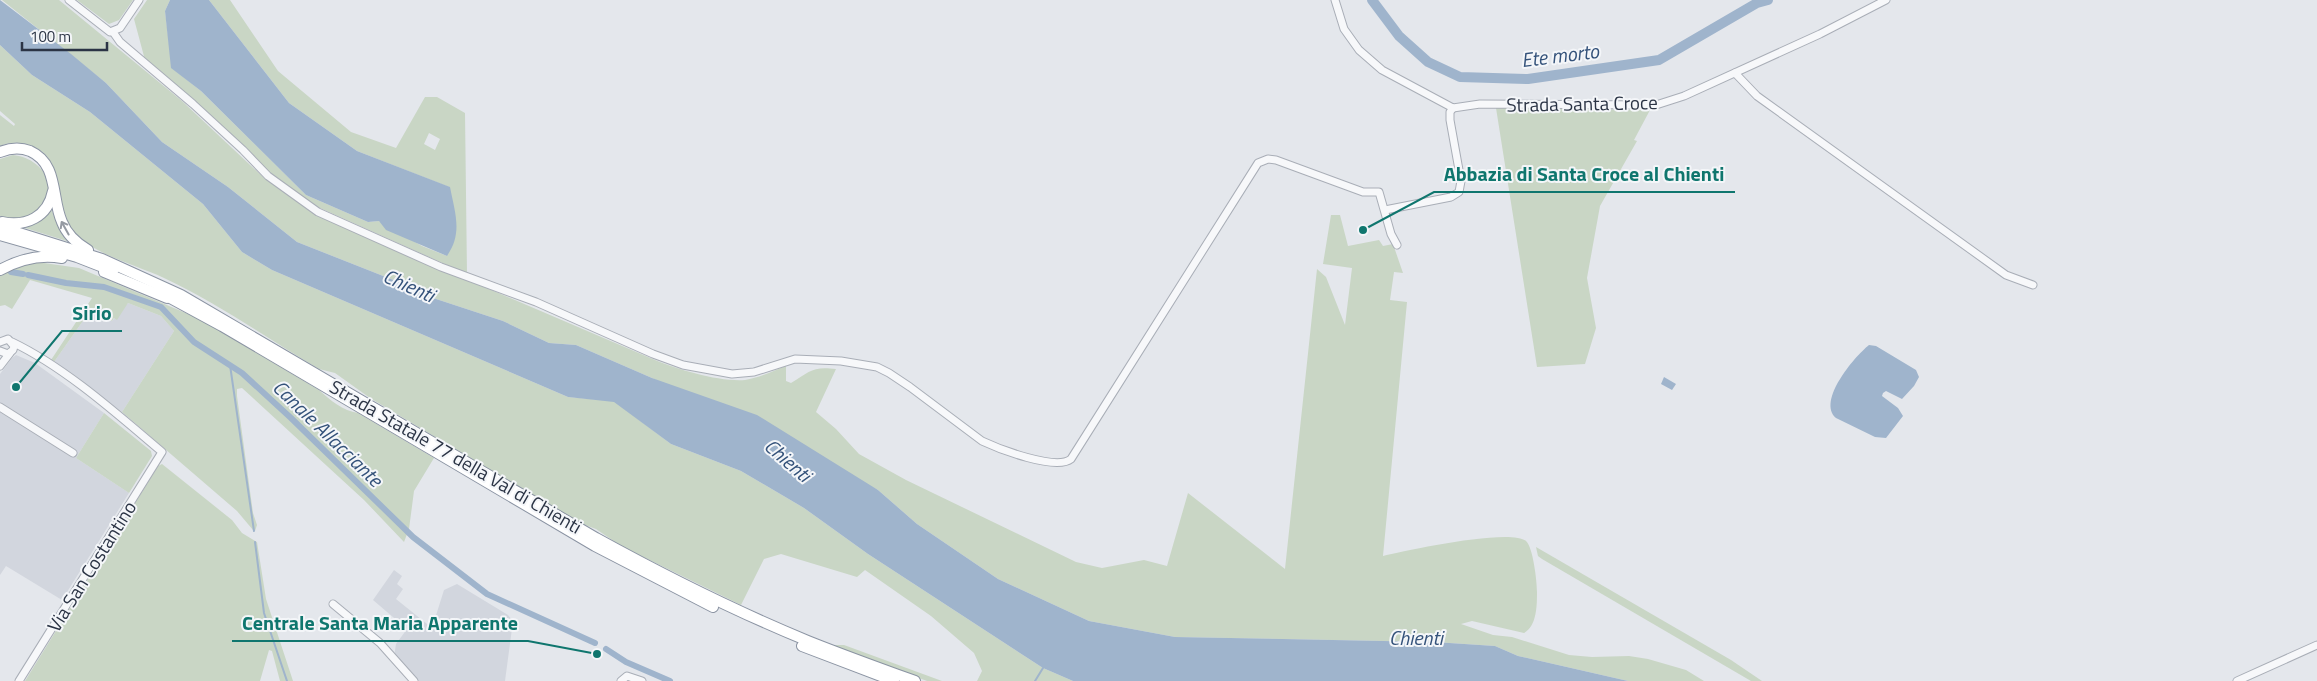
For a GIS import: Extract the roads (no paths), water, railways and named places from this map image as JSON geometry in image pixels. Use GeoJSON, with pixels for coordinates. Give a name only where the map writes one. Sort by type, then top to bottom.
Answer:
{"type":"FeatureCollection","features":[{"type":"Feature","properties":{"kind":"highway"},"geometry":{"type":"LineString","coordinates":[[0,152],[14,148],[33,153],[47,166],[61,220],[69,235],[80,246],[157,280],[179,298]]}},
{"type":"Feature","properties":{"kind":"highway"},"geometry":{"type":"LineString","coordinates":[[0,221],[21,224],[39,216],[51,200],[53,185]]}},
{"type":"Feature","properties":{"kind":"highway","name":"Strada Statale 77 della Val di Chienti"},"geometry":{"type":"LineString","coordinates":[[0,227],[102,259],[179,298],[596,538],[708,597],[818,649],[894,681]]}},
{"type":"Feature","properties":{"kind":"highway","name":"Strada Statale 77 della Val di Chienti"},"geometry":{"type":"LineString","coordinates":[[0,234],[84,260],[179,298]]}},
{"type":"Feature","properties":{"kind":"highway"},"geometry":{"type":"LineString","coordinates":[[0,270],[25,259],[52,256],[87,266],[152,294],[179,298]]}},
{"type":"Feature","properties":{"kind":"highway","name":"Strada Statale 77 della Val di Chienti"},"geometry":{"type":"LineString","coordinates":[[818,649],[915,681]]}},
{"type":"Feature","properties":{"kind":"street"},"geometry":{"type":"LineString","coordinates":[[69,0],[103,29],[113,32],[120,42],[194,104],[268,176],[318,212],[441,267],[536,302],[653,354],[683,365],[732,374],[754,372],[795,359],[841,361],[889,372],[982,441],[993,446],[1058,464],[1066,463],[1076,452],[1258,163],[1268,158],[1363,192],[1379,192],[1391,234],[1397,245]]}},
{"type":"Feature","properties":{"kind":"street"},"geometry":{"type":"LineString","coordinates":[[113,32],[120,28],[139,0]]}},
{"type":"Feature","properties":{"kind":"street"},"geometry":{"type":"LineString","coordinates":[[1335,0],[1344,30],[1358,50],[1382,70],[1453,108],[1450,112],[1450,120],[1461,181],[1459,192],[1452,197],[1385,210]]}},
{"type":"Feature","properties":{"kind":"street","name":"Strada Santa Croce"},"geometry":{"type":"LineString","coordinates":[[1453,108],[1480,104],[1656,105],[1684,96],[1735,73],[1820,34],[1886,0]]}},
{"type":"Feature","properties":{"kind":"street"},"geometry":{"type":"LineString","coordinates":[[1735,73],[1757,96],[2006,275],[2032,285]]}},
{"type":"Feature","properties":{"kind":"street"},"geometry":{"type":"LineString","coordinates":[[0,333],[11,352]]}},
{"type":"Feature","properties":{"kind":"street"},"geometry":{"type":"LineString","coordinates":[[6,341],[27,350]]}},
{"type":"Feature","properties":{"kind":"street"},"geometry":{"type":"LineString","coordinates":[[0,362],[0,351],[5,354],[27,350]]}},
{"type":"Feature","properties":{"kind":"street","name":"Via San Costantino"},"geometry":{"type":"LineString","coordinates":[[19,681],[162,452],[113,411],[50,364],[27,350]]}},
{"type":"Feature","properties":{"kind":"street"},"geometry":{"type":"LineString","coordinates":[[0,366],[11,352]]}},
{"type":"Feature","properties":{"kind":"street"},"geometry":{"type":"LineString","coordinates":[[0,407],[73,453]]}},
{"type":"Feature","properties":{"kind":"street"},"geometry":{"type":"LineString","coordinates":[[332,604],[380,644],[414,681]]}},
{"type":"Feature","properties":{"kind":"street"},"geometry":{"type":"LineString","coordinates":[[2237,681],[2317,644]]}},
{"type":"Feature","properties":{"kind":"street"},"geometry":{"type":"LineString","coordinates":[[621,681],[627,676],[642,681]]}},
{"type":"Feature","properties":{"kind":"water","name":"Chienti"},"geometry":{"type":"Polygon","coordinates":[[[0,0],[106,83],[162,142],[228,187],[297,242],[406,285],[430,297],[503,321],[549,343],[576,345],[652,378],[757,415],[878,490],[917,524],[998,579],[1089,621],[1175,637],[1434,642],[1495,646],[1518,656],[1628,681],[1073,681],[1043,668],[868,554],[804,508],[741,471],[671,444],[614,402],[568,397],[272,270],[242,252],[203,204],[90,112],[32,75],[0,45],[0,0]]]}},
{"type":"Feature","properties":{"kind":"water"},"geometry":{"type":"Polygon","coordinates":[[[170,0],[209,0],[289,103],[357,151],[450,187],[456,231],[455,239],[447,256],[386,230],[379,221],[368,222],[306,195],[201,91],[171,68],[165,11],[170,0]]]}},
{"type":"Feature","properties":{"kind":"water"},"geometry":{"type":"Polygon","coordinates":[[[1869,345],[1876,346],[1916,370],[1919,377],[1914,386],[1902,399],[1886,391],[1883,393],[1882,396],[1898,408],[1903,416],[1886,438],[1875,437],[1836,418],[1831,410],[1834,391],[1840,380],[1855,359],[1869,345]]]}},
{"type":"Feature","properties":{"kind":"water"},"geometry":{"type":"Polygon","coordinates":[[[1664,377],[1676,384],[1672,390],[1661,384],[1664,377]]]}},
{"type":"Feature","properties":{"kind":"waterway","name":"Ete morto"},"geometry":{"type":"LineString","coordinates":[[1372,0],[1399,36],[1428,62],[1460,77],[1528,79],[1659,60],[1757,3],[1768,0]]}},
{"type":"Feature","properties":{"kind":"waterway","name":"Canale Allacciante"},"geometry":{"type":"LineString","coordinates":[[11,272],[23,274]]}},
{"type":"Feature","properties":{"kind":"waterway","name":"Canale Allacciante"},"geometry":{"type":"LineString","coordinates":[[28,275],[66,283],[104,287],[161,307],[194,342],[242,373],[413,537],[487,594],[595,643]]}},
{"type":"Feature","properties":{"kind":"waterway"},"geometry":{"type":"LineString","coordinates":[[230,365],[254,531]]}},
{"type":"Feature","properties":{"kind":"waterway"},"geometry":{"type":"LineString","coordinates":[[255,542],[264,613],[287,681]]}},
{"type":"Feature","properties":{"kind":"waterway","name":"Canale Allacciante"},"geometry":{"type":"LineString","coordinates":[[606,649],[626,662],[670,681]]}},
{"type":"Feature","properties":{"kind":"waterway"},"geometry":{"type":"LineString","coordinates":[[1035,681],[1043,668]]}},
{"type":"Feature","properties":{"kind":"place","name":"Abbazia di Santa Croce al Chienti"},"geometry":{"type":"Point","coordinates":[1363,230]}},
{"type":"Feature","properties":{"kind":"place","name":"Sirio"},"geometry":{"type":"Point","coordinates":[16,387]}},
{"type":"Feature","properties":{"kind":"place","name":"Centrale Santa Maria Apparente"},"geometry":{"type":"Point","coordinates":[597,654]}}]}
